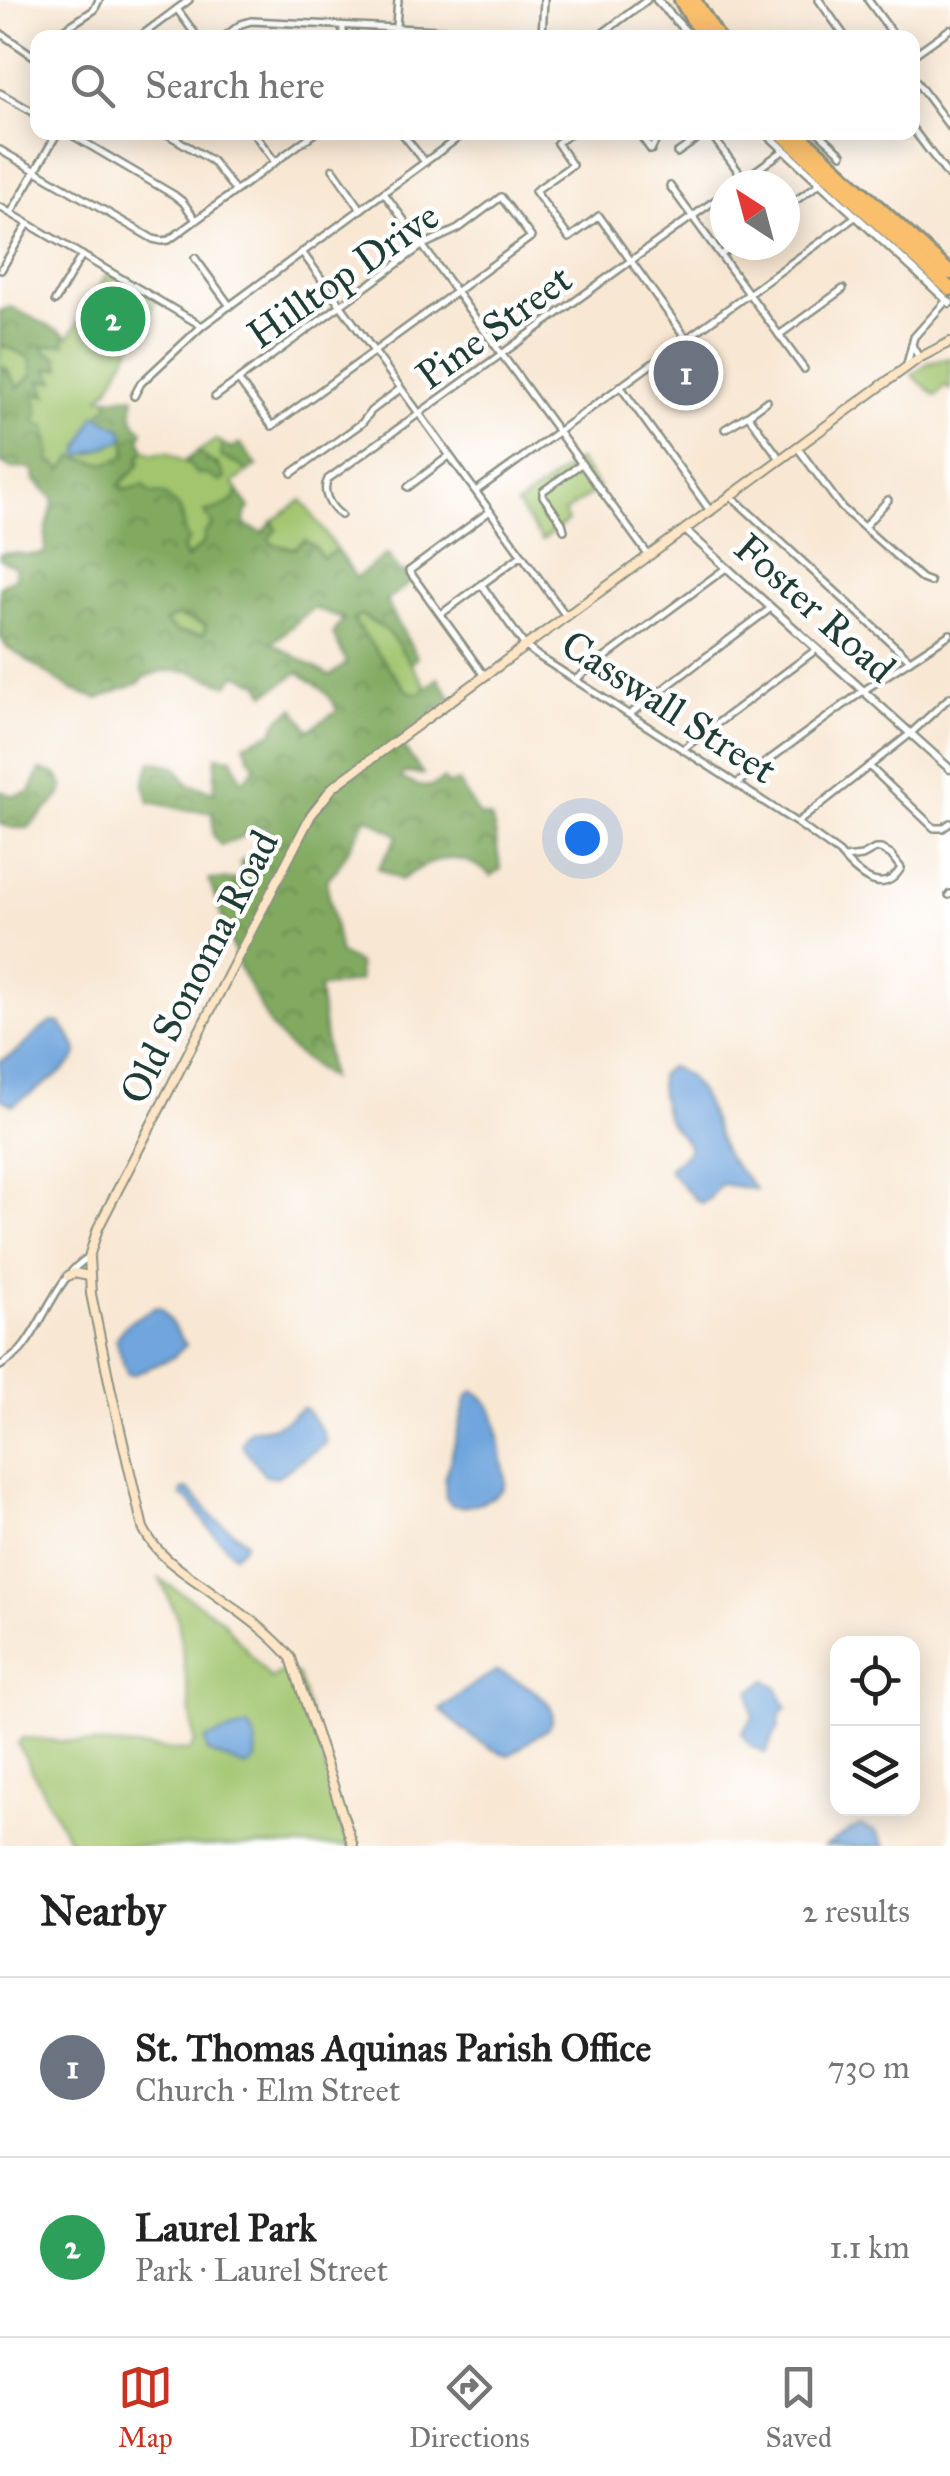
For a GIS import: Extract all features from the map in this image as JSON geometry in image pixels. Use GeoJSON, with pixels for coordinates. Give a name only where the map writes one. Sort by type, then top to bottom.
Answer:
{"type":"FeatureCollection","features":[{"type":"Feature","properties":{"kind":"highway"},"geometry":{"type":"LineString","coordinates":[[681,0],[699,30]]}},
{"type":"Feature","properties":{"kind":"highway"},"geometry":{"type":"LineString","coordinates":[[694,0],[713,30]]}},
{"type":"Feature","properties":{"kind":"highway"},"geometry":{"type":"LineString","coordinates":[[788,140],[949,298]]}},
{"type":"Feature","properties":{"kind":"highway"},"geometry":{"type":"LineString","coordinates":[[805,140],[950,273]]}},
{"type":"Feature","properties":{"kind":"main road","name":"Old Sonoma Road"},"geometry":{"type":"LineString","coordinates":[[353,1846],[291,1658],[266,1633],[166,1559],[143,1528],[89,1276],[88,1257],[98,1228],[311,815],[333,788],[919,358],[950,342]]}},
{"type":"Feature","properties":{"kind":"main road"},"geometry":{"type":"LineString","coordinates":[[68,1276],[89,1276]]}},
{"type":"Feature","properties":{"kind":"street"},"geometry":{"type":"LineString","coordinates":[[63,30],[94,10],[99,0]]}},
{"type":"Feature","properties":{"kind":"street"},"geometry":{"type":"LineString","coordinates":[[149,30],[190,0]]}},
{"type":"Feature","properties":{"kind":"street"},"geometry":{"type":"LineString","coordinates":[[396,30],[398,0]]}},
{"type":"Feature","properties":{"kind":"street"},"geometry":{"type":"LineString","coordinates":[[544,0],[544,30]]}},
{"type":"Feature","properties":{"kind":"street"},"geometry":{"type":"LineString","coordinates":[[607,30],[647,0]]}},
{"type":"Feature","properties":{"kind":"street"},"geometry":{"type":"LineString","coordinates":[[657,0],[685,30]]}},
{"type":"Feature","properties":{"kind":"street"},"geometry":{"type":"LineString","coordinates":[[819,0],[840,30]]}},
{"type":"Feature","properties":{"kind":"street"},"geometry":{"type":"LineString","coordinates":[[868,0],[890,30]]}},
{"type":"Feature","properties":{"kind":"street"},"geometry":{"type":"LineString","coordinates":[[177,9],[192,30]]}},
{"type":"Feature","properties":{"kind":"street"},"geometry":{"type":"LineString","coordinates":[[233,30],[251,22],[445,30]]}},
{"type":"Feature","properties":{"kind":"street"},"geometry":{"type":"LineString","coordinates":[[920,50],[950,28]]}},
{"type":"Feature","properties":{"kind":"street"},"geometry":{"type":"LineString","coordinates":[[0,33],[30,53]]}},
{"type":"Feature","properties":{"kind":"street"},"geometry":{"type":"LineString","coordinates":[[920,87],[950,127]]}},
{"type":"Feature","properties":{"kind":"street"},"geometry":{"type":"LineString","coordinates":[[0,93],[30,110]]}},
{"type":"Feature","properties":{"kind":"street"},"geometry":{"type":"LineString","coordinates":[[920,139],[950,178]]}},
{"type":"Feature","properties":{"kind":"street"},"geometry":{"type":"LineString","coordinates":[[11,214],[53,140]]}},
{"type":"Feature","properties":{"kind":"street"},"geometry":{"type":"LineString","coordinates":[[81,140],[174,195],[196,220]]}},
{"type":"Feature","properties":{"kind":"street"},"geometry":{"type":"LineString","coordinates":[[177,140],[212,161],[235,190]]}},
{"type":"Feature","properties":{"kind":"street"},"geometry":{"type":"LineString","coordinates":[[259,140],[275,162]]}},
{"type":"Feature","properties":{"kind":"street"},"geometry":{"type":"LineString","coordinates":[[0,150],[158,240],[168,240],[305,140]]}},
{"type":"Feature","properties":{"kind":"street"},"geometry":{"type":"LineString","coordinates":[[407,140],[425,162]]}},
{"type":"Feature","properties":{"kind":"street"},"geometry":{"type":"LineString","coordinates":[[134,396],[141,384],[202,326],[455,140]]}},
{"type":"Feature","properties":{"kind":"street"},"geometry":{"type":"LineString","coordinates":[[561,140],[557,143],[572,164],[534,191],[570,238],[599,216],[686,338]]}},
{"type":"Feature","properties":{"kind":"street"},"geometry":{"type":"LineString","coordinates":[[677,154],[696,140]]}},
{"type":"Feature","properties":{"kind":"street"},"geometry":{"type":"LineString","coordinates":[[715,140],[737,170]]}},
{"type":"Feature","properties":{"kind":"street"},"geometry":{"type":"LineString","coordinates":[[773,140],[949,298],[918,331],[906,368]]}},
{"type":"Feature","properties":{"kind":"street"},"geometry":{"type":"LineString","coordinates":[[827,140],[842,154]]}},
{"type":"Feature","properties":{"kind":"street"},"geometry":{"type":"LineString","coordinates":[[757,170],[783,151]]}},
{"type":"Feature","properties":{"kind":"street"},"geometry":{"type":"LineString","coordinates":[[333,169],[362,209]]}},
{"type":"Feature","properties":{"kind":"street"},"geometry":{"type":"LineString","coordinates":[[800,197],[819,184]]}},
{"type":"Feature","properties":{"kind":"street"},"geometry":{"type":"LineString","coordinates":[[670,186],[710,240]]}},
{"type":"Feature","properties":{"kind":"street"},"geometry":{"type":"LineString","coordinates":[[384,193],[649,556]]}},
{"type":"Feature","properties":{"kind":"street","name":"Hilltop Drive"},"geometry":{"type":"LineString","coordinates":[[215,397],[422,245],[458,228],[501,197],[531,238],[456,292]]}},
{"type":"Feature","properties":{"kind":"street","name":"Pine Street"},"geometry":{"type":"LineString","coordinates":[[341,514],[330,503],[325,482],[710,203]]}},
{"type":"Feature","properties":{"kind":"street"},"geometry":{"type":"LineString","coordinates":[[0,207],[202,326]]}},
{"type":"Feature","properties":{"kind":"street"},"geometry":{"type":"LineString","coordinates":[[476,491],[855,217]]}},
{"type":"Feature","properties":{"kind":"street"},"geometry":{"type":"LineString","coordinates":[[1,270],[28,224]]}},
{"type":"Feature","properties":{"kind":"street"},"geometry":{"type":"LineString","coordinates":[[302,252],[566,616]]}},
{"type":"Feature","properties":{"kind":"street"},"geometry":{"type":"LineString","coordinates":[[55,301],[82,256]]}},
{"type":"Feature","properties":{"kind":"street"},"geometry":{"type":"LineString","coordinates":[[195,258],[230,306]]}},
{"type":"Feature","properties":{"kind":"street"},"geometry":{"type":"LineString","coordinates":[[725,260],[804,368]]}},
{"type":"Feature","properties":{"kind":"street"},"geometry":{"type":"LineString","coordinates":[[779,335],[843,289]]}},
{"type":"Feature","properties":{"kind":"street"},"geometry":{"type":"LineString","coordinates":[[238,380],[272,426],[456,292]]}},
{"type":"Feature","properties":{"kind":"street"},"geometry":{"type":"LineString","coordinates":[[912,342],[919,358]]}},
{"type":"Feature","properties":{"kind":"street"},"geometry":{"type":"LineString","coordinates":[[620,386],[710,512]]}},
{"type":"Feature","properties":{"kind":"street"},"geometry":{"type":"LineString","coordinates":[[292,473],[362,423],[401,388]]}},
{"type":"Feature","properties":{"kind":"street"},"geometry":{"type":"LineString","coordinates":[[725,429],[766,401]]}},
{"type":"Feature","properties":{"kind":"street"},"geometry":{"type":"LineString","coordinates":[[748,416],[780,460]]}},
{"type":"Feature","properties":{"kind":"street"},"geometry":{"type":"LineString","coordinates":[[797,448],[842,508],[930,582]]}},
{"type":"Feature","properties":{"kind":"street"},"geometry":{"type":"LineString","coordinates":[[408,486],[449,456]]}},
{"type":"Feature","properties":{"kind":"street"},"geometry":{"type":"LineString","coordinates":[[564,530],[543,491],[581,464]]}},
{"type":"Feature","properties":{"kind":"street"},"geometry":{"type":"LineString","coordinates":[[732,496],[910,660]]}},
{"type":"Feature","properties":{"kind":"street"},"geometry":{"type":"LineString","coordinates":[[864,527],[888,500]]}},
{"type":"Feature","properties":{"kind":"street"},"geometry":{"type":"LineString","coordinates":[[484,674],[409,571],[490,511]]}},
{"type":"Feature","properties":{"kind":"street","name":"Foster Road"},"geometry":{"type":"LineString","coordinates":[[685,530],[948,765]]}},
{"type":"Feature","properties":{"kind":"street"},"geometry":{"type":"LineString","coordinates":[[440,614],[522,555]]}},
{"type":"Feature","properties":{"kind":"street"},"geometry":{"type":"LineString","coordinates":[[575,680],[726,568]]}},
{"type":"Feature","properties":{"kind":"street","name":"Casswall Street"},"geometry":{"type":"LineString","coordinates":[[481,584],[525,646],[797,822],[845,858],[847,865],[881,884],[898,874],[900,868],[881,849],[845,858]]}},
{"type":"Feature","properties":{"kind":"street"},"geometry":{"type":"LineString","coordinates":[[629,715],[772,608]]}},
{"type":"Feature","properties":{"kind":"street"},"geometry":{"type":"LineString","coordinates":[[736,784],[863,691],[950,634]]}},
{"type":"Feature","properties":{"kind":"street"},"geometry":{"type":"LineString","coordinates":[[682,749],[817,650]]}},
{"type":"Feature","properties":{"kind":"street"},"geometry":{"type":"LineString","coordinates":[[797,822],[910,734],[950,697]]}},
{"type":"Feature","properties":{"kind":"street"},"geometry":{"type":"LineString","coordinates":[[870,766],[931,825],[939,829],[950,823]]}},
{"type":"Feature","properties":{"kind":"street"},"geometry":{"type":"LineString","coordinates":[[0,1366],[23,1347],[68,1276],[88,1257]]}},
{"type":"Feature","properties":{"kind":"green space"},"geometry":{"type":"Polygon","coordinates":[[[109,271],[157,300],[100,397],[107,398],[110,405],[98,418],[95,416],[90,454],[125,439],[126,456],[105,464],[73,457],[62,471],[49,461],[46,426],[33,418],[34,395],[47,395],[40,381],[53,381],[46,368],[61,368],[42,346],[64,344],[64,334],[69,337],[109,271]]]}},
{"type":"Feature","properties":{"kind":"green space"},"geometry":{"type":"Polygon","coordinates":[[[11,307],[64,334],[65,344],[42,346],[57,357],[61,368],[47,369],[55,381],[40,381],[48,395],[35,395],[39,414],[34,419],[46,426],[49,461],[62,470],[73,457],[105,464],[126,456],[122,429],[98,418],[110,405],[107,398],[134,396],[133,415],[143,431],[140,439],[145,450],[135,469],[119,486],[125,490],[144,485],[151,493],[164,494],[180,510],[189,540],[182,548],[186,559],[203,544],[205,533],[213,525],[205,512],[234,500],[238,491],[250,508],[245,525],[263,533],[272,522],[277,529],[269,538],[271,544],[294,549],[305,540],[322,558],[337,550],[356,578],[387,554],[402,574],[409,571],[415,579],[386,601],[417,657],[411,664],[384,629],[361,615],[353,620],[407,691],[419,694],[438,678],[452,699],[397,739],[423,774],[403,773],[401,778],[423,786],[443,779],[449,785],[458,782],[479,815],[491,818],[501,869],[491,876],[468,862],[446,859],[401,880],[378,868],[398,836],[367,817],[337,869],[326,880],[340,954],[358,963],[359,981],[319,988],[330,1079],[290,1048],[271,1027],[240,968],[209,880],[244,879],[240,862],[269,842],[265,826],[221,846],[213,835],[213,812],[149,802],[144,784],[151,761],[175,766],[188,784],[214,792],[216,756],[232,758],[242,782],[256,767],[244,744],[273,732],[277,721],[294,708],[309,730],[337,711],[326,693],[299,672],[266,694],[259,683],[236,674],[228,685],[189,671],[162,671],[98,699],[72,690],[6,646],[0,636],[0,586],[16,577],[15,567],[0,559],[0,554],[45,553],[54,499],[35,481],[33,469],[0,463],[0,367],[6,368],[18,388],[33,374],[30,358],[0,346],[0,311],[11,307]],[[313,608],[272,643],[330,676],[347,663],[333,634],[343,619],[313,608]],[[177,616],[165,622],[177,632],[203,635],[206,625],[177,616]]]}},
{"type":"Feature","properties":{"kind":"green space"},"geometry":{"type":"Polygon","coordinates":[[[693,341],[714,370],[688,393],[683,386],[693,378],[682,363],[665,367],[662,363],[693,341]]]}},
{"type":"Feature","properties":{"kind":"green space"},"geometry":{"type":"Polygon","coordinates":[[[0,346],[31,358],[33,375],[18,388],[6,368],[0,367],[0,346]]]}},
{"type":"Feature","properties":{"kind":"green space"},"geometry":{"type":"Polygon","coordinates":[[[950,358],[950,390],[945,386],[936,396],[912,375],[928,363],[950,358]]]}},
{"type":"Feature","properties":{"kind":"green space"},"geometry":{"type":"Polygon","coordinates":[[[216,440],[222,443],[221,457],[248,472],[233,483],[238,491],[235,500],[216,510],[203,544],[186,559],[184,522],[175,504],[119,486],[140,464],[140,455],[145,450],[153,454],[167,452],[206,474],[224,478],[218,464],[198,452],[216,440]]]}},
{"type":"Feature","properties":{"kind":"green space"},"geometry":{"type":"Polygon","coordinates":[[[222,443],[232,449],[240,443],[257,466],[248,472],[221,457],[222,443]]]}},
{"type":"Feature","properties":{"kind":"green space"},"geometry":{"type":"Polygon","coordinates":[[[198,452],[217,465],[225,478],[220,482],[197,474],[186,461],[198,452]]]}},
{"type":"Feature","properties":{"kind":"green space"},"geometry":{"type":"Polygon","coordinates":[[[578,460],[599,488],[564,513],[568,521],[542,540],[517,505],[578,460]]]}},
{"type":"Feature","properties":{"kind":"green space"},"geometry":{"type":"Polygon","coordinates":[[[302,500],[337,550],[322,558],[315,547],[282,546],[268,538],[276,530],[272,522],[302,500]]]}},
{"type":"Feature","properties":{"kind":"green space"},"geometry":{"type":"Polygon","coordinates":[[[360,615],[384,629],[396,642],[427,688],[419,694],[407,691],[352,620],[360,615]]]}},
{"type":"Feature","properties":{"kind":"green space"},"geometry":{"type":"Polygon","coordinates":[[[177,616],[206,625],[203,635],[177,632],[165,622],[177,616]]]}},
{"type":"Feature","properties":{"kind":"green space"},"geometry":{"type":"Polygon","coordinates":[[[40,770],[56,774],[63,786],[61,795],[28,828],[0,824],[0,791],[13,796],[30,792],[40,770]]]}},
{"type":"Feature","properties":{"kind":"green space"},"geometry":{"type":"Polygon","coordinates":[[[160,1579],[220,1618],[271,1679],[292,1671],[298,1676],[349,1846],[72,1846],[18,1744],[22,1738],[189,1751],[195,1743],[178,1619],[160,1579]]]}},
{"type":"Feature","properties":{"kind":"water"},"geometry":{"type":"Polygon","coordinates":[[[95,415],[122,429],[125,439],[81,456],[78,452],[95,415]]]}},
{"type":"Feature","properties":{"kind":"water"},"geometry":{"type":"Polygon","coordinates":[[[52,1022],[60,1023],[73,1041],[75,1059],[13,1105],[0,1099],[0,1061],[52,1022]]]}},
{"type":"Feature","properties":{"kind":"water"},"geometry":{"type":"Polygon","coordinates":[[[670,1067],[692,1081],[699,1091],[725,1152],[755,1189],[721,1184],[702,1203],[670,1172],[669,1167],[689,1149],[670,1123],[663,1105],[660,1074],[670,1067]]]}},
{"type":"Feature","properties":{"kind":"water"},"geometry":{"type":"Polygon","coordinates":[[[157,1307],[186,1345],[172,1358],[127,1374],[116,1339],[128,1324],[157,1307]]]}},
{"type":"Feature","properties":{"kind":"water"},"geometry":{"type":"Polygon","coordinates":[[[474,1391],[493,1412],[505,1484],[485,1501],[455,1506],[446,1498],[445,1480],[467,1396],[474,1391]]]}},
{"type":"Feature","properties":{"kind":"water"},"geometry":{"type":"Polygon","coordinates":[[[302,1408],[323,1432],[326,1443],[277,1477],[265,1475],[244,1448],[245,1437],[253,1429],[279,1424],[302,1408]]]}},
{"type":"Feature","properties":{"kind":"water"},"geometry":{"type":"Polygon","coordinates":[[[187,1489],[211,1516],[245,1540],[234,1555],[192,1503],[181,1496],[182,1490],[187,1489]]]}},
{"type":"Feature","properties":{"kind":"water"},"geometry":{"type":"Polygon","coordinates":[[[496,1671],[533,1690],[552,1712],[547,1729],[509,1755],[481,1743],[440,1710],[496,1671]]]}},
{"type":"Feature","properties":{"kind":"water"},"geometry":{"type":"Polygon","coordinates":[[[766,1680],[777,1687],[787,1707],[765,1753],[751,1746],[742,1733],[753,1717],[750,1691],[766,1680]]]}},
{"type":"Feature","properties":{"kind":"water"},"geometry":{"type":"Polygon","coordinates":[[[248,1726],[253,1733],[256,1761],[246,1767],[208,1752],[208,1738],[248,1726]]]}},
{"type":"Feature","properties":{"kind":"water"},"geometry":{"type":"Polygon","coordinates":[[[860,1825],[876,1832],[886,1846],[825,1846],[860,1825]]]}},
{"type":"Feature","properties":{"kind":"place","name":"Laurel Park"},"geometry":{"type":"Point","coordinates":[113,319]}},
{"type":"Feature","properties":{"kind":"place","name":"St. Thomas Aquinas Parish Office"},"geometry":{"type":"Point","coordinates":[686,373]}}]}
